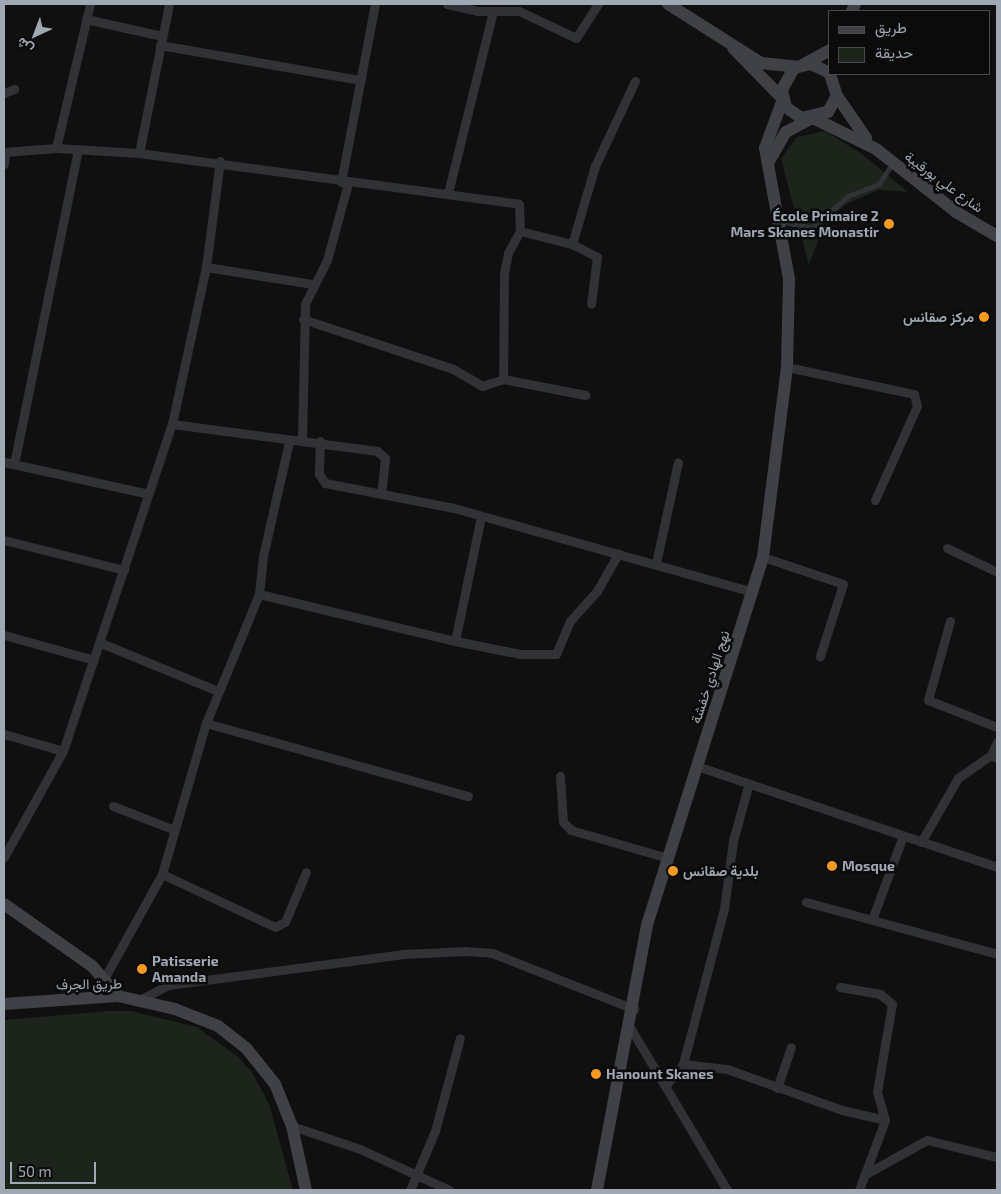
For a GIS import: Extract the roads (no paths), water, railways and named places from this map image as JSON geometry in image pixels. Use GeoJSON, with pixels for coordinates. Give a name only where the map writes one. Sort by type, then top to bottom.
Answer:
{"type":"FeatureCollection","features":[{"type":"Feature","properties":{"kind":"main road"},"geometry":{"type":"LineString","coordinates":[[668,4],[732,48],[772,67],[819,66],[828,73]]}},
{"type":"Feature","properties":{"kind":"main road"},"geometry":{"type":"LineString","coordinates":[[732,48],[783,98],[792,113],[812,118]]}},
{"type":"Feature","properties":{"kind":"main road"},"geometry":{"type":"LineString","coordinates":[[783,98],[784,82],[800,66],[828,51]]}},
{"type":"Feature","properties":{"kind":"main road"},"geometry":{"type":"LineString","coordinates":[[830,75],[837,93]]}},
{"type":"Feature","properties":{"kind":"main road"},"geometry":{"type":"LineString","coordinates":[[767,165],[786,132],[828,112],[837,93],[839,75]]}},
{"type":"Feature","properties":{"kind":"main road","name":"شارع علي بورقيبة"},"geometry":{"type":"LineString","coordinates":[[837,93],[851,123],[876,149],[956,212],[997,236]]}},
{"type":"Feature","properties":{"kind":"main road","name":"نهج الهادي خفشة"},"geometry":{"type":"LineString","coordinates":[[597,1190],[631,1029],[647,925],[763,557],[787,367],[789,279],[767,165],[766,136],[783,98]]}},
{"type":"Feature","properties":{"kind":"main road","name":"شارع علي بورقيبة"},"geometry":{"type":"LineString","coordinates":[[812,118],[876,149]]}},
{"type":"Feature","properties":{"kind":"main road"},"geometry":{"type":"LineString","coordinates":[[4,904],[106,977],[118,996]]}},
{"type":"Feature","properties":{"kind":"main road","name":"طريق الجرف"},"geometry":{"type":"LineString","coordinates":[[4,1004],[118,996],[139,1000],[201,1018],[232,1035],[275,1084],[292,1126],[306,1190]]}},
{"type":"Feature","properties":{"kind":"street"},"geometry":{"type":"LineString","coordinates":[[56,148],[90,4]]}},
{"type":"Feature","properties":{"kind":"street"},"geometry":{"type":"LineString","coordinates":[[139,153],[169,4]]}},
{"type":"Feature","properties":{"kind":"street"},"geometry":{"type":"LineString","coordinates":[[302,440],[303,319],[312,284],[327,260],[344,182],[375,4]]}},
{"type":"Feature","properties":{"kind":"street"},"geometry":{"type":"LineString","coordinates":[[447,4],[493,11],[519,11],[576,38],[598,4]]}},
{"type":"Feature","properties":{"kind":"street"},"geometry":{"type":"LineString","coordinates":[[448,193],[493,11]]}},
{"type":"Feature","properties":{"kind":"street"},"geometry":{"type":"LineString","coordinates":[[86,18],[162,36]]}},
{"type":"Feature","properties":{"kind":"street"},"geometry":{"type":"LineString","coordinates":[[160,46],[361,80]]}},
{"type":"Feature","properties":{"kind":"street"},"geometry":{"type":"LineString","coordinates":[[572,244],[595,166],[635,81]]}},
{"type":"Feature","properties":{"kind":"street"},"geometry":{"type":"LineString","coordinates":[[4,93],[14,89]]}},
{"type":"Feature","properties":{"kind":"street"},"geometry":{"type":"LineString","coordinates":[[4,164],[4,152],[56,148],[139,153],[220,161],[344,182],[448,193],[519,204],[520,231],[508,253],[504,274],[503,379]]}},
{"type":"Feature","properties":{"kind":"street"},"geometry":{"type":"LineString","coordinates":[[14,464],[78,149]]}},
{"type":"Feature","properties":{"kind":"street"},"geometry":{"type":"LineString","coordinates":[[4,857],[63,751],[101,643],[172,424],[206,267],[220,161]]}},
{"type":"Feature","properties":{"kind":"street"},"geometry":{"type":"LineString","coordinates":[[520,231],[572,244],[592,252],[599,264],[591,304]]}},
{"type":"Feature","properties":{"kind":"street"},"geometry":{"type":"LineString","coordinates":[[206,267],[312,284]]}},
{"type":"Feature","properties":{"kind":"street"},"geometry":{"type":"LineString","coordinates":[[303,319],[453,369],[482,386],[503,379],[585,395]]}},
{"type":"Feature","properties":{"kind":"street"},"geometry":{"type":"LineString","coordinates":[[787,367],[914,394],[917,406],[875,500]]}},
{"type":"Feature","properties":{"kind":"street"},"geometry":{"type":"LineString","coordinates":[[172,424],[289,442],[302,440],[320,441],[382,453],[381,494]]}},
{"type":"Feature","properties":{"kind":"street"},"geometry":{"type":"LineString","coordinates":[[320,441],[320,479],[381,494],[429,501],[481,517],[656,563],[753,592]]}},
{"type":"Feature","properties":{"kind":"street"},"geometry":{"type":"LineString","coordinates":[[106,977],[162,874],[206,723],[259,594],[262,556],[289,442]]}},
{"type":"Feature","properties":{"kind":"street"},"geometry":{"type":"LineString","coordinates":[[4,462],[149,494]]}},
{"type":"Feature","properties":{"kind":"street"},"geometry":{"type":"LineString","coordinates":[[656,563],[678,462]]}},
{"type":"Feature","properties":{"kind":"street"},"geometry":{"type":"LineString","coordinates":[[456,640],[481,517]]}},
{"type":"Feature","properties":{"kind":"street"},"geometry":{"type":"LineString","coordinates":[[4,540],[124,570]]}},
{"type":"Feature","properties":{"kind":"street"},"geometry":{"type":"LineString","coordinates":[[947,548],[997,572]]}},
{"type":"Feature","properties":{"kind":"street"},"geometry":{"type":"LineString","coordinates":[[259,594],[520,654],[556,654],[570,621],[597,590],[618,554]]}},
{"type":"Feature","properties":{"kind":"street"},"geometry":{"type":"LineString","coordinates":[[763,557],[843,584],[820,656]]}},
{"type":"Feature","properties":{"kind":"street"},"geometry":{"type":"LineString","coordinates":[[950,621],[928,700],[997,727]]}},
{"type":"Feature","properties":{"kind":"street"},"geometry":{"type":"LineString","coordinates":[[4,635],[94,660]]}},
{"type":"Feature","properties":{"kind":"street"},"geometry":{"type":"LineString","coordinates":[[101,643],[218,691]]}},
{"type":"Feature","properties":{"kind":"street"},"geometry":{"type":"LineString","coordinates":[[206,723],[468,796]]}},
{"type":"Feature","properties":{"kind":"street"},"geometry":{"type":"LineString","coordinates":[[4,734],[63,751]]}},
{"type":"Feature","properties":{"kind":"street"},"geometry":{"type":"LineString","coordinates":[[921,842],[958,778],[994,757],[997,742]]}},
{"type":"Feature","properties":{"kind":"street"},"geometry":{"type":"LineString","coordinates":[[697,766],[748,786],[997,867]]}},
{"type":"Feature","properties":{"kind":"street"},"geometry":{"type":"LineString","coordinates":[[560,776],[563,822],[571,830],[668,858]]}},
{"type":"Feature","properties":{"kind":"street"},"geometry":{"type":"LineString","coordinates":[[666,1084],[683,1064],[724,909],[733,840],[748,786]]}},
{"type":"Feature","properties":{"kind":"street"},"geometry":{"type":"LineString","coordinates":[[113,806],[175,830]]}},
{"type":"Feature","properties":{"kind":"street"},"geometry":{"type":"LineString","coordinates":[[873,917],[903,836]]}},
{"type":"Feature","properties":{"kind":"street"},"geometry":{"type":"LineString","coordinates":[[162,874],[275,926],[285,922],[306,872]]}},
{"type":"Feature","properties":{"kind":"street"},"geometry":{"type":"LineString","coordinates":[[806,902],[873,917],[997,954]]}},
{"type":"Feature","properties":{"kind":"street"},"geometry":{"type":"LineString","coordinates":[[139,1000],[168,985],[404,954],[465,951],[492,953],[634,1010]]}},
{"type":"Feature","properties":{"kind":"street"},"geometry":{"type":"LineString","coordinates":[[840,987],[880,994],[892,1004],[877,1092],[884,1120],[859,1190]]}},
{"type":"Feature","properties":{"kind":"street"},"geometry":{"type":"LineString","coordinates":[[631,1029],[666,1084],[727,1190]]}},
{"type":"Feature","properties":{"kind":"street"},"geometry":{"type":"LineString","coordinates":[[410,1190],[435,1131],[460,1038]]}},
{"type":"Feature","properties":{"kind":"street"},"geometry":{"type":"LineString","coordinates":[[776,1088],[791,1047]]}},
{"type":"Feature","properties":{"kind":"street"},"geometry":{"type":"LineString","coordinates":[[683,1064],[727,1069],[776,1088],[884,1120]]}},
{"type":"Feature","properties":{"kind":"street"},"geometry":{"type":"LineString","coordinates":[[292,1126],[360,1149],[416,1177],[449,1190]]}},
{"type":"Feature","properties":{"kind":"street"},"geometry":{"type":"LineString","coordinates":[[864,1175],[927,1140],[997,1157]]}},
{"type":"Feature","properties":{"kind":"lane"},"geometry":{"type":"LineString","coordinates":[[778,221],[812,228],[826,211],[848,196],[879,184],[892,163]]}},
{"type":"Feature","properties":{"kind":"place","name":"École Primaire 2 Mars Skanes Monastir"},"geometry":{"type":"Point","coordinates":[889,224]}},
{"type":"Feature","properties":{"kind":"place","name":"مركز صقانس"},"geometry":{"type":"Point","coordinates":[984,317]}},
{"type":"Feature","properties":{"kind":"place","name":"Mosque"},"geometry":{"type":"Point","coordinates":[832,866]}},
{"type":"Feature","properties":{"kind":"place","name":"بلدية صقانس"},"geometry":{"type":"Point","coordinates":[673,871]}},
{"type":"Feature","properties":{"kind":"place","name":"Patisserie Amanda"},"geometry":{"type":"Point","coordinates":[142,969]}},
{"type":"Feature","properties":{"kind":"place","name":"Hanount Skanes"},"geometry":{"type":"Point","coordinates":[596,1074]}}]}
